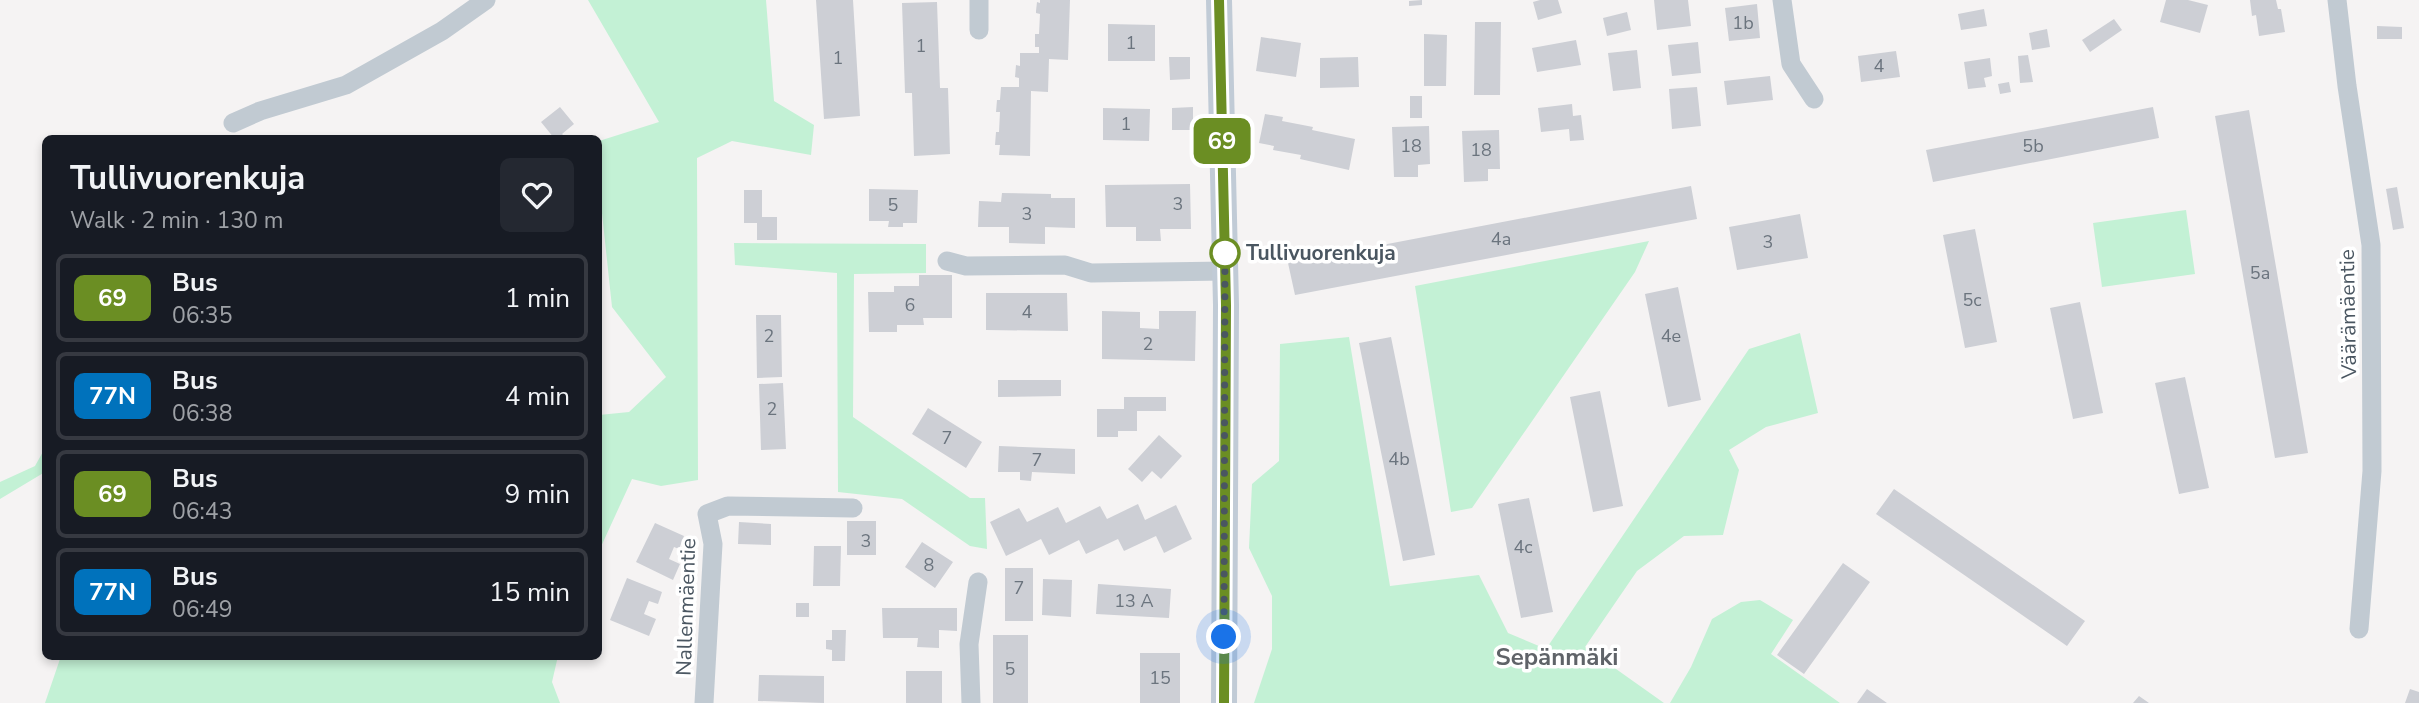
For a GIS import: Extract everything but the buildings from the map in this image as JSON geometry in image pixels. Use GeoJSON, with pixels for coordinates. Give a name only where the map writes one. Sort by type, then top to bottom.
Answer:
{"type":"FeatureCollection","features":[{"type":"Feature","properties":{"kind":"main road"},"geometry":{"type":"LineString","coordinates":[[1219,0],[1225,271],[1224,703]]}},
{"type":"Feature","properties":{"kind":"street"},"geometry":{"type":"LineString","coordinates":[[233,123],[261,111],[346,85],[442,31],[486,0]]}},
{"type":"Feature","properties":{"kind":"street"},"geometry":{"type":"LineString","coordinates":[[979,0],[979,30]]}},
{"type":"Feature","properties":{"kind":"street"},"geometry":{"type":"LineString","coordinates":[[1782,0],[1791,64],[1814,99]]}},
{"type":"Feature","properties":{"kind":"street","name":"Väärämäentie"},"geometry":{"type":"LineString","coordinates":[[2337,0],[2371,245],[2372,471],[2358,629]]}},
{"type":"Feature","properties":{"kind":"street"},"geometry":{"type":"LineString","coordinates":[[947,261],[966,266],[1065,265],[1091,273],[1225,271]]}},
{"type":"Feature","properties":{"kind":"street","name":"Nallenmäentie"},"geometry":{"type":"LineString","coordinates":[[704,703],[713,544],[707,514],[728,506],[853,508]]}},
{"type":"Feature","properties":{"kind":"street"},"geometry":{"type":"LineString","coordinates":[[971,703],[970,644],[978,582]]}},
{"type":"Feature","properties":{"kind":"green space"},"geometry":{"type":"Polygon","coordinates":[[[588,0],[766,0],[774,101],[814,125],[811,155],[732,141],[697,158],[698,480],[661,486],[632,479],[602,544],[602,415],[629,412],[666,377],[612,307],[602,213],[602,140],[659,122],[588,0]]]}},
{"type":"Feature","properties":{"kind":"green space"},"geometry":{"type":"Polygon","coordinates":[[[2186,210],[2195,274],[2102,287],[2093,223],[2186,210]]]}},
{"type":"Feature","properties":{"kind":"green space"},"geometry":{"type":"Polygon","coordinates":[[[1649,241],[1635,272],[1472,508],[1451,512],[1415,286],[1649,241]]]}},
{"type":"Feature","properties":{"kind":"green space"},"geometry":{"type":"Polygon","coordinates":[[[734,243],[926,244],[926,273],[854,274],[853,417],[970,498],[985,498],[987,549],[970,546],[902,499],[838,492],[837,273],[735,265],[734,243]]]}},
{"type":"Feature","properties":{"kind":"green space"},"geometry":{"type":"Polygon","coordinates":[[[1800,333],[1818,413],[1766,427],[1729,450],[1739,470],[1723,535],[1684,536],[1637,571],[1585,647],[1664,703],[1254,703],[1272,649],[1272,596],[1249,548],[1252,484],[1279,461],[1280,344],[1349,337],[1390,586],[1479,575],[1508,633],[1546,649],[1749,349],[1800,333]]]}},
{"type":"Feature","properties":{"kind":"green space"},"geometry":{"type":"Polygon","coordinates":[[[42,453],[42,474],[0,499],[0,482],[35,466],[42,453]]]}},
{"type":"Feature","properties":{"kind":"green space"},"geometry":{"type":"Polygon","coordinates":[[[1760,600],[1793,620],[1771,654],[1840,703],[1670,703],[1691,667],[1712,619],[1741,602],[1760,600]]]}},
{"type":"Feature","properties":{"kind":"green space"},"geometry":{"type":"Polygon","coordinates":[[[60,660],[557,660],[552,682],[560,703],[45,703],[60,660]]]}},
{"type":"Feature","properties":{"kind":"bus line","name":"69"},"geometry":{"type":"LineString","coordinates":[[1219,0],[1226,305],[1224,703]]}},
{"type":"Feature","properties":{"kind":"place","name":"Tullivuorenkuja"},"geometry":{"type":"Point","coordinates":[1225,253]}},
{"type":"Feature","properties":{"kind":"district","name":"Sepänmäki"},"geometry":{"type":"Point","coordinates":[1557,657]}},
{"type":"Feature","properties":{"kind":"route"},"geometry":{"type":"LineString","coordinates":[[1224,637],[1225,244],[1225,253]]}}]}
